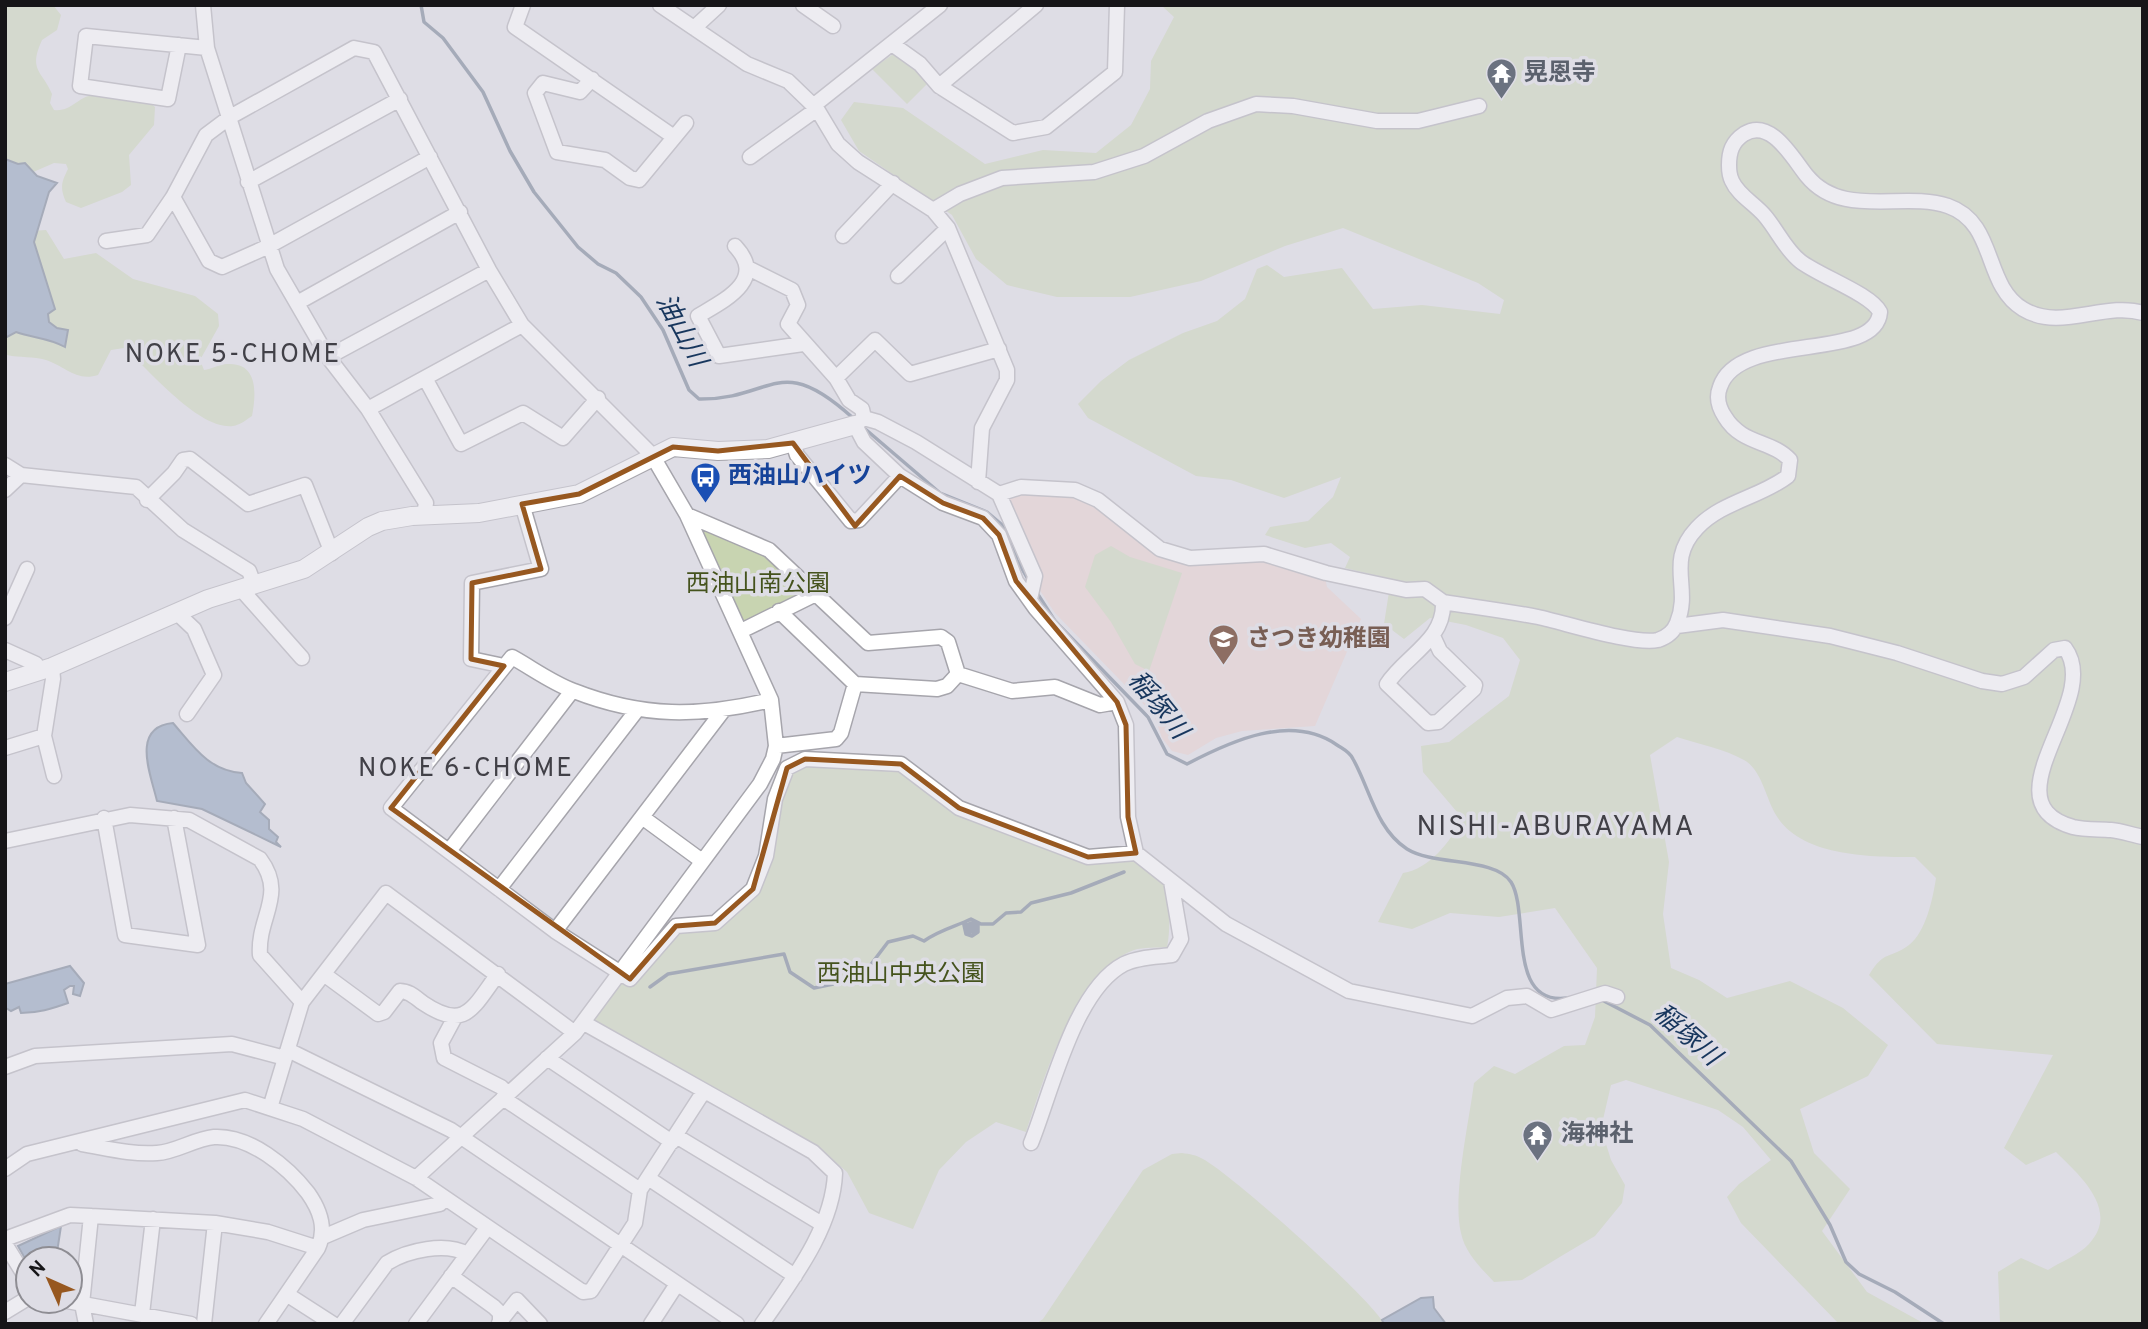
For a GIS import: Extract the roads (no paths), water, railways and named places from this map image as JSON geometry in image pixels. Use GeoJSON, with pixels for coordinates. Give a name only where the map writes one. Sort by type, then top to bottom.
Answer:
{"type":"FeatureCollection","features":[{"type":"Feature","properties":{"kind":"street"},"geometry":{"type":"LineString","coordinates":[[203,5],[207,48],[230,117],[267,247],[327,357],[368,410],[426,503],[425,515]]}},
{"type":"Feature","properties":{"kind":"street"},"geometry":{"type":"LineString","coordinates":[[523,5],[515,27],[674,137]]}},
{"type":"Feature","properties":{"kind":"street"},"geometry":{"type":"LineString","coordinates":[[660,5],[747,64],[788,81],[815,107],[838,144],[858,162],[933,210],[948,228],[1007,370],[1007,380],[982,428],[978,482]]}},
{"type":"Feature","properties":{"kind":"street"},"geometry":{"type":"LineString","coordinates":[[695,28],[719,5]]}},
{"type":"Feature","properties":{"kind":"street"},"geometry":{"type":"LineString","coordinates":[[803,5],[833,26]]}},
{"type":"Feature","properties":{"kind":"street"},"geometry":{"type":"LineString","coordinates":[[750,156],[940,5]]}},
{"type":"Feature","properties":{"kind":"street"},"geometry":{"type":"LineString","coordinates":[[939,86],[1036,5]]}},
{"type":"Feature","properties":{"kind":"street"},"geometry":{"type":"LineString","coordinates":[[892,44],[920,64],[939,86],[1013,134],[1046,127],[1115,72],[1117,5]]}},
{"type":"Feature","properties":{"kind":"street"},"geometry":{"type":"LineString","coordinates":[[179,45],[168,99],[80,86],[86,36],[179,45],[207,48]]}},
{"type":"Feature","properties":{"kind":"street"},"geometry":{"type":"LineString","coordinates":[[106,241],[147,234],[173,197],[206,135],[230,117],[354,48],[374,51],[489,270],[522,325],[598,398],[652,456],[687,515],[771,700],[776,746],[760,784],[619,975],[579,1028],[416,1178]]}},
{"type":"Feature","properties":{"kind":"street"},"geometry":{"type":"LineString","coordinates":[[592,79],[580,92],[543,83],[535,93],[557,152],[605,160],[630,178],[639,180],[686,123]]}},
{"type":"Feature","properties":{"kind":"street"},"geometry":{"type":"LineString","coordinates":[[248,182],[400,99]]}},
{"type":"Feature","properties":{"kind":"street"},"geometry":{"type":"LineString","coordinates":[[933,210],[960,194],[1002,178],[1094,172],[1144,156],[1208,121],[1256,104],[1293,106],[1377,121],[1418,121],[1479,106]]}},
{"type":"Feature","properties":{"kind":"street"},"geometry":{"type":"LineString","coordinates":[[999,494],[1021,487],[1075,490],[1098,500],[1160,548],[1190,558],[1264,554],[1326,573],[1406,590],[1424,589],[1443,602],[1536,617],[1642,640],[1657,640],[1669,635],[1682,608],[1679,564],[1681,551],[1687,541],[1708,517],[1778,484],[1792,468],[1784,454],[1750,441],[1726,419],[1719,407],[1718,391],[1723,379],[1732,369],[1767,353],[1852,338],[1865,332],[1879,318],[1877,306],[1800,261],[1765,215],[1738,190],[1729,167],[1731,150],[1735,140],[1748,131],[1761,130],[1777,138],[1811,181],[1837,197],[1870,202],[1929,202],[1951,207],[1982,233],[1999,284],[2009,298],[2035,315],[2053,318],[2143,313]]}},
{"type":"Feature","properties":{"kind":"street"},"geometry":{"type":"LineString","coordinates":[[173,197],[209,261],[222,267],[267,247],[430,157]]}},
{"type":"Feature","properties":{"kind":"street"},"geometry":{"type":"LineString","coordinates":[[843,236],[893,183]]}},
{"type":"Feature","properties":{"kind":"street"},"geometry":{"type":"LineString","coordinates":[[297,303],[460,212]]}},
{"type":"Feature","properties":{"kind":"street"},"geometry":{"type":"LineString","coordinates":[[898,276],[948,228]]}},
{"type":"Feature","properties":{"kind":"street"},"geometry":{"type":"LineString","coordinates":[[735,246],[746,258],[748,268],[734,295],[698,316],[719,356],[803,344]]}},
{"type":"Feature","properties":{"kind":"street"},"geometry":{"type":"LineString","coordinates":[[748,268],[792,290],[798,305],[788,324],[836,378],[849,400],[862,409],[859,422],[864,442],[900,476],[943,503],[983,518],[999,535],[1016,581],[1117,702],[1126,725],[1128,817],[1136,853],[1226,925],[1349,991],[1472,1016],[1507,998],[1527,996],[1550,1010],[1611,995]]}},
{"type":"Feature","properties":{"kind":"street"},"geometry":{"type":"LineString","coordinates":[[327,357],[489,270]]}},
{"type":"Feature","properties":{"kind":"street"},"geometry":{"type":"LineString","coordinates":[[368,410],[522,325]]}},
{"type":"Feature","properties":{"kind":"street"},"geometry":{"type":"LineString","coordinates":[[836,378],[875,340],[910,374],[999,349]]}},
{"type":"Feature","properties":{"kind":"street"},"geometry":{"type":"LineString","coordinates":[[425,378],[461,444],[523,413],[563,438],[598,398]]}},
{"type":"Feature","properties":{"kind":"street"},"geometry":{"type":"LineString","coordinates":[[5,682],[45,669],[247,586],[304,569],[368,527],[382,521],[425,515],[479,513],[579,494],[673,447],[718,451],[768,449],[859,422],[878,422],[999,494],[1035,576],[1030,599]]}},
{"type":"Feature","properties":{"kind":"street"},"geometry":{"type":"LineString","coordinates":[[793,443],[797,455],[851,521],[859,520],[900,476]]}},
{"type":"Feature","properties":{"kind":"street"},"geometry":{"type":"LineString","coordinates":[[147,500],[183,460],[190,459],[248,504],[304,485],[332,552]]}},
{"type":"Feature","properties":{"kind":"street"},"geometry":{"type":"LineString","coordinates":[[5,465],[21,475],[136,486],[147,500],[183,530],[248,571],[247,586],[302,658]]}},
{"type":"Feature","properties":{"kind":"street"},"geometry":{"type":"LineString","coordinates":[[5,490],[21,475]]}},
{"type":"Feature","properties":{"kind":"street"},"geometry":{"type":"LineString","coordinates":[[504,666],[471,659],[472,583],[541,569],[522,504]]}},
{"type":"Feature","properties":{"kind":"street"},"geometry":{"type":"LineString","coordinates":[[687,515],[769,550],[868,643],[941,637],[948,642],[958,674]]}},
{"type":"Feature","properties":{"kind":"street"},"geometry":{"type":"LineString","coordinates":[[5,618],[27,569]]}},
{"type":"Feature","properties":{"kind":"street"},"geometry":{"type":"LineString","coordinates":[[741,631],[816,593]]}},
{"type":"Feature","properties":{"kind":"street"},"geometry":{"type":"LineString","coordinates":[[1433,636],[1440,651],[1475,685],[1474,689],[1438,722],[1428,723],[1387,684],[1433,636],[1444,613],[1443,602]]}},
{"type":"Feature","properties":{"kind":"street"},"geometry":{"type":"LineString","coordinates":[[779,611],[855,684],[937,689],[947,686],[958,674]]}},
{"type":"Feature","properties":{"kind":"street"},"geometry":{"type":"LineString","coordinates":[[177,613],[194,629],[214,675],[187,713]]}},
{"type":"Feature","properties":{"kind":"street"},"geometry":{"type":"LineString","coordinates":[[1676,625],[1723,621],[1830,636],[1897,653],[1982,681],[2003,684],[2024,677],[2054,650],[2065,648],[2072,657],[2073,665],[2069,703],[2041,771],[2037,788],[2041,803],[2050,814],[2073,827],[2114,830],[2143,837]]}},
{"type":"Feature","properties":{"kind":"street"},"geometry":{"type":"LineString","coordinates":[[5,650],[45,669],[53,679],[44,736],[54,776]]}},
{"type":"Feature","properties":{"kind":"street"},"geometry":{"type":"LineString","coordinates":[[771,700],[722,712],[638,710],[572,691],[512,657],[391,808],[555,931],[619,975],[630,979],[676,926],[715,923],[752,889],[766,856],[775,799],[787,768],[805,759],[901,764],[958,808],[1088,858],[1136,853]]}},
{"type":"Feature","properties":{"kind":"street"},"geometry":{"type":"LineString","coordinates":[[958,674],[1012,691],[1055,687],[1100,705],[1117,702]]}},
{"type":"Feature","properties":{"kind":"street"},"geometry":{"type":"LineString","coordinates":[[776,746],[836,739],[841,733],[855,684]]}},
{"type":"Feature","properties":{"kind":"street"},"geometry":{"type":"LineString","coordinates":[[449,851],[572,691]]}},
{"type":"Feature","properties":{"kind":"street"},"geometry":{"type":"LineString","coordinates":[[499,889],[638,710]]}},
{"type":"Feature","properties":{"kind":"street"},"geometry":{"type":"LineString","coordinates":[[555,931],[722,712]]}},
{"type":"Feature","properties":{"kind":"street"},"geometry":{"type":"LineString","coordinates":[[5,748],[44,736]]}},
{"type":"Feature","properties":{"kind":"street"},"geometry":{"type":"LineString","coordinates":[[5,841],[104,818],[130,815],[189,820],[260,859],[267,868],[274,893],[260,934],[260,955],[302,1002]]}},
{"type":"Feature","properties":{"kind":"street"},"geometry":{"type":"LineString","coordinates":[[642,817],[702,861]]}},
{"type":"Feature","properties":{"kind":"street"},"geometry":{"type":"LineString","coordinates":[[104,818],[125,935],[198,945],[174,818]]}},
{"type":"Feature","properties":{"kind":"street"},"geometry":{"type":"LineString","coordinates":[[1031,1143],[1046,1106],[1057,1062],[1101,981],[1125,963],[1172,955],[1181,939],[1171,881]]}},
{"type":"Feature","properties":{"kind":"street"},"geometry":{"type":"LineString","coordinates":[[270,1108],[302,1002],[386,893],[498,974],[579,1028],[704,1091],[813,1152],[835,1173],[834,1188],[822,1224],[795,1276],[762,1324]]}},
{"type":"Feature","properties":{"kind":"street"},"geometry":{"type":"LineString","coordinates":[[325,975],[378,1014],[384,1012],[400,991],[407,991],[443,1016],[455,1017],[471,1010],[498,974]]}},
{"type":"Feature","properties":{"kind":"street"},"geometry":{"type":"LineString","coordinates":[[455,1017],[441,1043],[444,1058],[501,1087],[506,1096],[795,1276]]}},
{"type":"Feature","properties":{"kind":"street"},"geometry":{"type":"LineString","coordinates":[[5,1067],[34,1056],[232,1044],[286,1054],[451,1130],[621,1248],[737,1324]]}},
{"type":"Feature","properties":{"kind":"street"},"geometry":{"type":"LineString","coordinates":[[547,1058],[674,1139],[822,1224]]}},
{"type":"Feature","properties":{"kind":"street"},"geometry":{"type":"LineString","coordinates":[[5,1169],[27,1154],[246,1100],[303,1119],[416,1178],[583,1292],[591,1291],[621,1248],[635,1223],[644,1184],[704,1091]]}},
{"type":"Feature","properties":{"kind":"street"},"geometry":{"type":"LineString","coordinates":[[75,1143],[161,1153],[216,1137],[236,1142],[268,1155],[292,1173],[321,1218],[321,1242]]}},
{"type":"Feature","properties":{"kind":"street"},"geometry":{"type":"LineString","coordinates":[[266,1324],[321,1242],[363,1220],[440,1204],[444,1199]]}},
{"type":"Feature","properties":{"kind":"street"},"geometry":{"type":"LineString","coordinates":[[5,1239],[71,1215],[215,1223],[321,1242]]}},
{"type":"Feature","properties":{"kind":"street"},"geometry":{"type":"LineString","coordinates":[[84,1284],[91,1216]]}},
{"type":"Feature","properties":{"kind":"street"},"geometry":{"type":"LineString","coordinates":[[142,1314],[153,1219]]}},
{"type":"Feature","properties":{"kind":"street"},"geometry":{"type":"LineString","coordinates":[[204,1324],[215,1223]]}},
{"type":"Feature","properties":{"kind":"street"},"geometry":{"type":"LineString","coordinates":[[416,1324],[487,1228]]}},
{"type":"Feature","properties":{"kind":"street"},"geometry":{"type":"LineString","coordinates":[[342,1324],[387,1263],[397,1257],[456,1248],[467,1254]]}},
{"type":"Feature","properties":{"kind":"street"},"geometry":{"type":"LineString","coordinates":[[451,1276],[494,1307],[500,1313],[499,1322]]}},
{"type":"Feature","properties":{"kind":"street"},"geometry":{"type":"LineString","coordinates":[[651,1324],[677,1284]]}},
{"type":"Feature","properties":{"kind":"street"},"geometry":{"type":"LineString","coordinates":[[288,1294],[332,1324]]}},
{"type":"Feature","properties":{"kind":"street"},"geometry":{"type":"LineString","coordinates":[[499,1322],[517,1300],[540,1324]]}},
{"type":"Feature","properties":{"kind":"street"},"geometry":{"type":"LineString","coordinates":[[84,1304],[191,1324]]}},
{"type":"Feature","properties":{"kind":"water"},"geometry":{"type":"Polygon","coordinates":[[[5,159],[18,164],[25,163],[37,176],[57,183],[49,192],[34,242],[55,309],[48,314],[49,322],[57,328],[68,330],[65,347],[16,332],[5,338],[5,159]]]}},
{"type":"Feature","properties":{"kind":"water"},"geometry":{"type":"Polygon","coordinates":[[[173,723],[211,762],[220,768],[242,773],[246,783],[265,804],[260,812],[269,820],[269,829],[278,837],[276,842],[281,847],[202,809],[157,801],[148,766],[147,743],[152,733],[160,726],[173,723]]]}},
{"type":"Feature","properties":{"kind":"water"},"geometry":{"type":"Polygon","coordinates":[[[70,966],[84,983],[80,996],[73,994],[74,986],[70,986],[64,990],[68,1003],[27,1013],[21,1013],[19,1007],[11,1011],[6,1008],[5,984],[70,966]]]}},
{"type":"Feature","properties":{"kind":"water"},"geometry":{"type":"Polygon","coordinates":[[[61,1226],[58,1245],[20,1245],[61,1226]]]}},
{"type":"Feature","properties":{"kind":"water"},"geometry":{"type":"Polygon","coordinates":[[[1433,1297],[1434,1308],[1446,1324],[1384,1324],[1382,1320],[1421,1298],[1433,1297]]]}},
{"type":"Feature","properties":{"kind":"waterway","name":"油山川"},"geometry":{"type":"LineString","coordinates":[[421,5],[424,22],[443,38],[483,92],[510,151],[534,192],[578,247],[598,264],[616,273],[641,297],[663,330],[689,390],[699,399],[724,397],[776,383],[791,382],[808,386],[853,418]]}},
{"type":"Feature","properties":{"kind":"waterway","name":"油山川"},"geometry":{"type":"LineString","coordinates":[[864,428],[940,493],[987,512],[1007,529],[1017,560],[1029,581]]}},
{"type":"Feature","properties":{"kind":"waterway","name":"稲塚川"},"geometry":{"type":"LineString","coordinates":[[1037,593],[1055,621],[1148,717],[1167,754],[1187,764],[1242,739],[1281,731],[1300,731],[1319,736],[1346,751],[1352,757],[1381,820],[1396,841],[1407,849],[1432,858],[1492,869],[1511,882],[1516,896],[1527,973],[1535,987],[1548,997],[1567,998]]}},
{"type":"Feature","properties":{"kind":"waterway"},"geometry":{"type":"LineString","coordinates":[[650,987],[668,974],[784,954],[790,972],[814,988],[843,982],[858,969],[869,967],[888,942],[913,936],[924,941],[971,919],[981,924],[993,924],[1006,913],[1021,912],[1031,903],[1071,893],[1124,872]]}},
{"type":"Feature","properties":{"kind":"waterway"},"geometry":{"type":"LineString","coordinates":[[966,924],[967,932],[976,932],[977,926],[973,922],[967,925],[968,931],[975,931],[974,925],[969,926],[971,930],[972,927]]}},
{"type":"Feature","properties":{"kind":"waterway"},"geometry":{"type":"LineString","coordinates":[[964,925],[966,934],[972,936],[978,932],[978,924]]}},
{"type":"Feature","properties":{"kind":"waterway","name":"稲塚川"},"geometry":{"type":"LineString","coordinates":[[1602,1000],[1650,1025],[1791,1161],[1830,1225],[1846,1262],[1859,1274],[1895,1292],[1944,1324]]}},
{"type":"Feature","properties":{"kind":"place","name":"晃恩寺"},"geometry":{"type":"Point","coordinates":[1501,101]}},
{"type":"Feature","properties":{"kind":"place","name":"西油山ハイツ"},"geometry":{"type":"Point","coordinates":[705,504]}},
{"type":"Feature","properties":{"kind":"place","name":"さつき幼稚園"},"geometry":{"type":"Point","coordinates":[1224,667]}},
{"type":"Feature","properties":{"kind":"place","name":"海神社"},"geometry":{"type":"Point","coordinates":[1538,1162]}},
{"type":"Feature","properties":{"kind":"district","name":"NOKE 5-CHOME"},"geometry":{"type":"Point","coordinates":[233,355]}},
{"type":"Feature","properties":{"kind":"district","name":"NOKE 6-CHOME"},"geometry":{"type":"Point","coordinates":[466,769]}},
{"type":"Feature","properties":{"kind":"district","name":"NISHI-ABURAYAMA"},"geometry":{"type":"Point","coordinates":[1556,828]}},
{"type":"Feature","properties":{"kind":"park label","name":"西油山南公園"},"geometry":{"type":"Point","coordinates":[758,585]}},
{"type":"Feature","properties":{"kind":"park label","name":"西油山中央公園"},"geometry":{"type":"Point","coordinates":[901,975]}}]}
